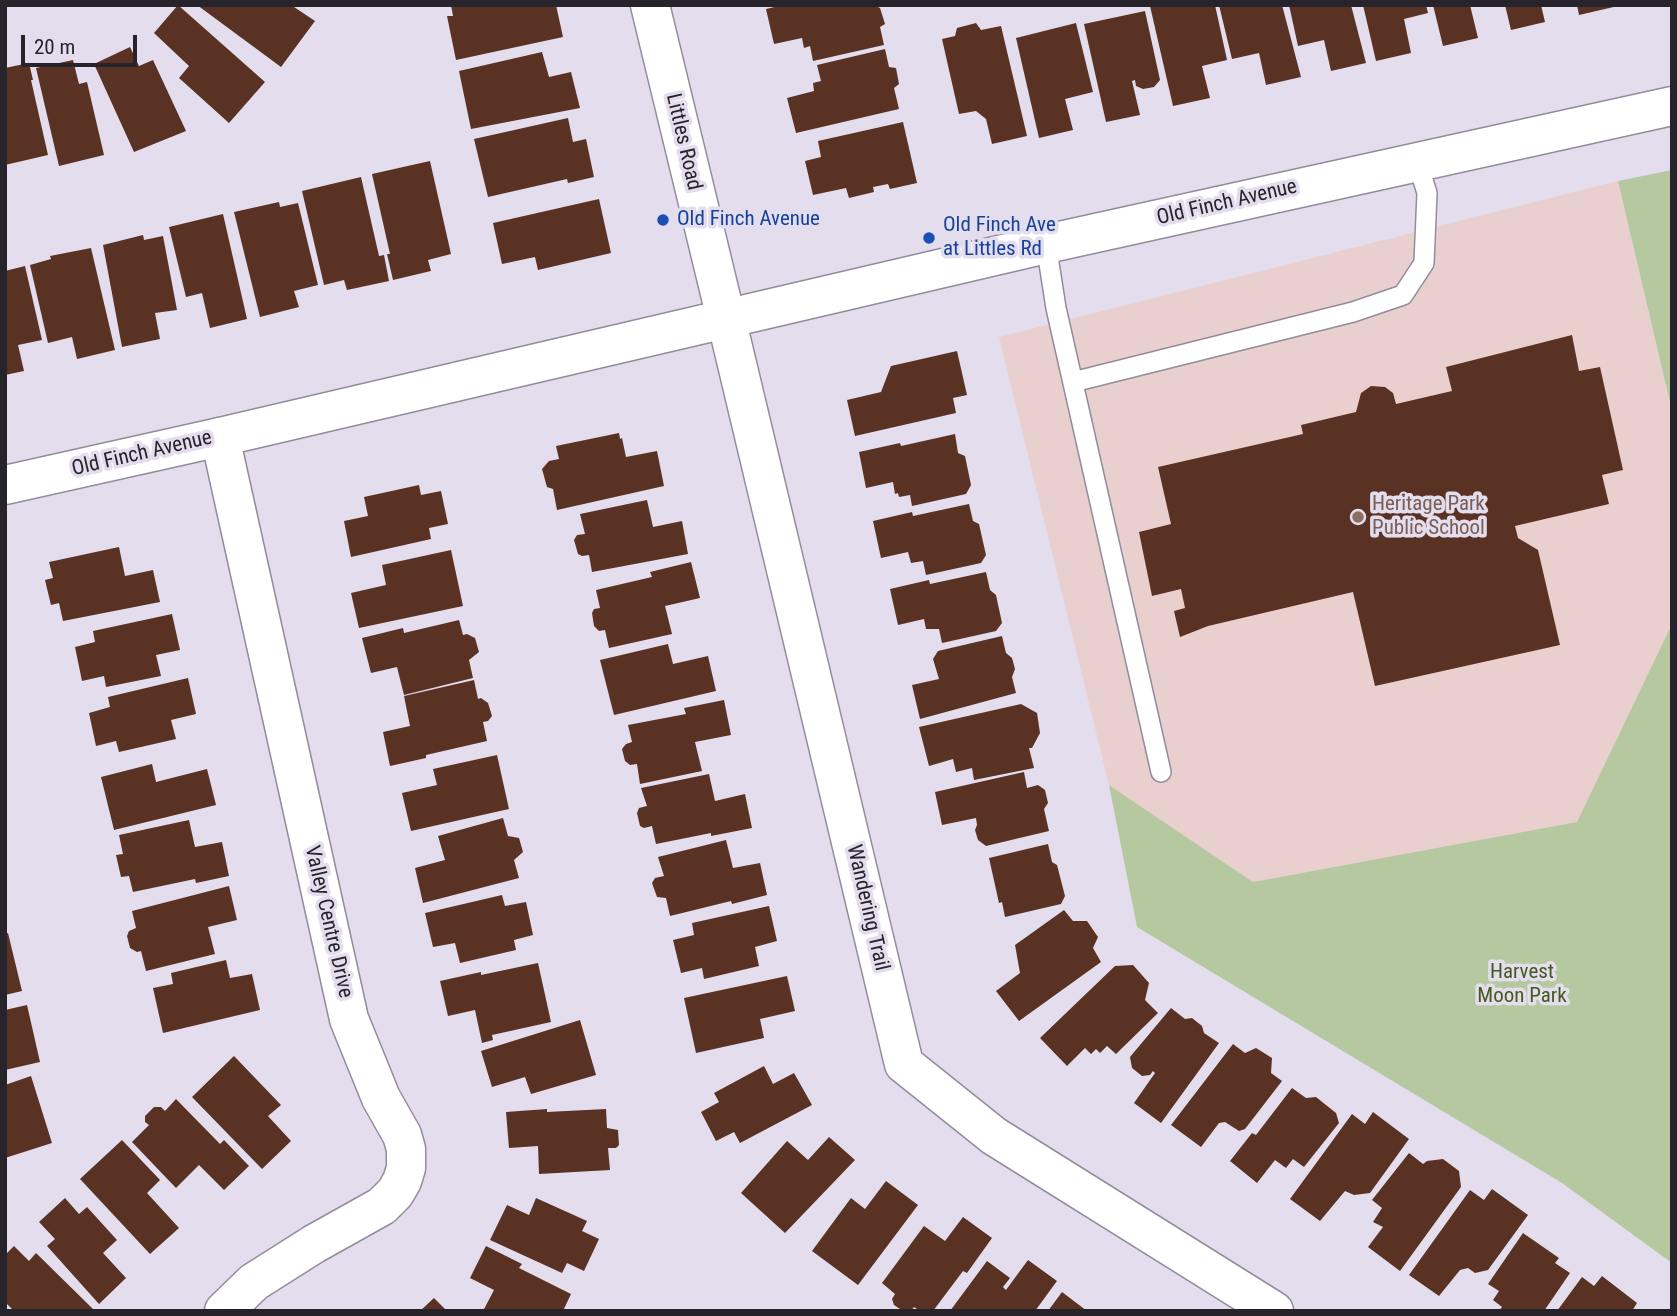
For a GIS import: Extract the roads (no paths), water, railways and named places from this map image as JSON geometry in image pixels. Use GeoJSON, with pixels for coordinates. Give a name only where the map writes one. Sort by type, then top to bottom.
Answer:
{"type":"FeatureCollection","features":[{"type":"Feature","properties":{"kind":"street","name":"Littles Road"},"geometry":{"type":"LineString","coordinates":[[650,5],[726,318]]}},
{"type":"Feature","properties":{"kind":"street","name":"Old Finch Avenue"},"geometry":{"type":"LineString","coordinates":[[5,485],[1046,244],[1672,106]]}},
{"type":"Feature","properties":{"kind":"street","name":"Wandering Trail"},"geometry":{"type":"LineString","coordinates":[[726,318],[904,1063],[994,1136],[1275,1311]]}},
{"type":"Feature","properties":{"kind":"street","name":"Valley Centre Drive"},"geometry":{"type":"LineString","coordinates":[[220,437],[349,1020],[381,1098],[402,1135],[406,1158],[402,1181],[382,1206],[254,1282],[224,1311]]}},
{"type":"Feature","properties":{"kind":"lane"},"geometry":{"type":"LineString","coordinates":[[1073,382],[1353,312],[1403,295],[1424,263],[1426,193],[1417,161]]}},
{"type":"Feature","properties":{"kind":"lane"},"geometry":{"type":"LineString","coordinates":[[1046,244],[1056,308],[1161,772]]}},
{"type":"Feature","properties":{"kind":"place","name":"Old Finch Avenue"},"geometry":{"type":"Point","coordinates":[663,220]}},
{"type":"Feature","properties":{"kind":"place","name":"Old Finch Ave at Littles Rd"},"geometry":{"type":"Point","coordinates":[929,238]}},
{"type":"Feature","properties":{"kind":"place","name":"Heritage Park Public School"},"geometry":{"type":"Point","coordinates":[1358,517]}},
{"type":"Feature","properties":{"kind":"park label","name":"Harvest Moon Park"},"geometry":{"type":"Point","coordinates":[1522,985]}}]}
